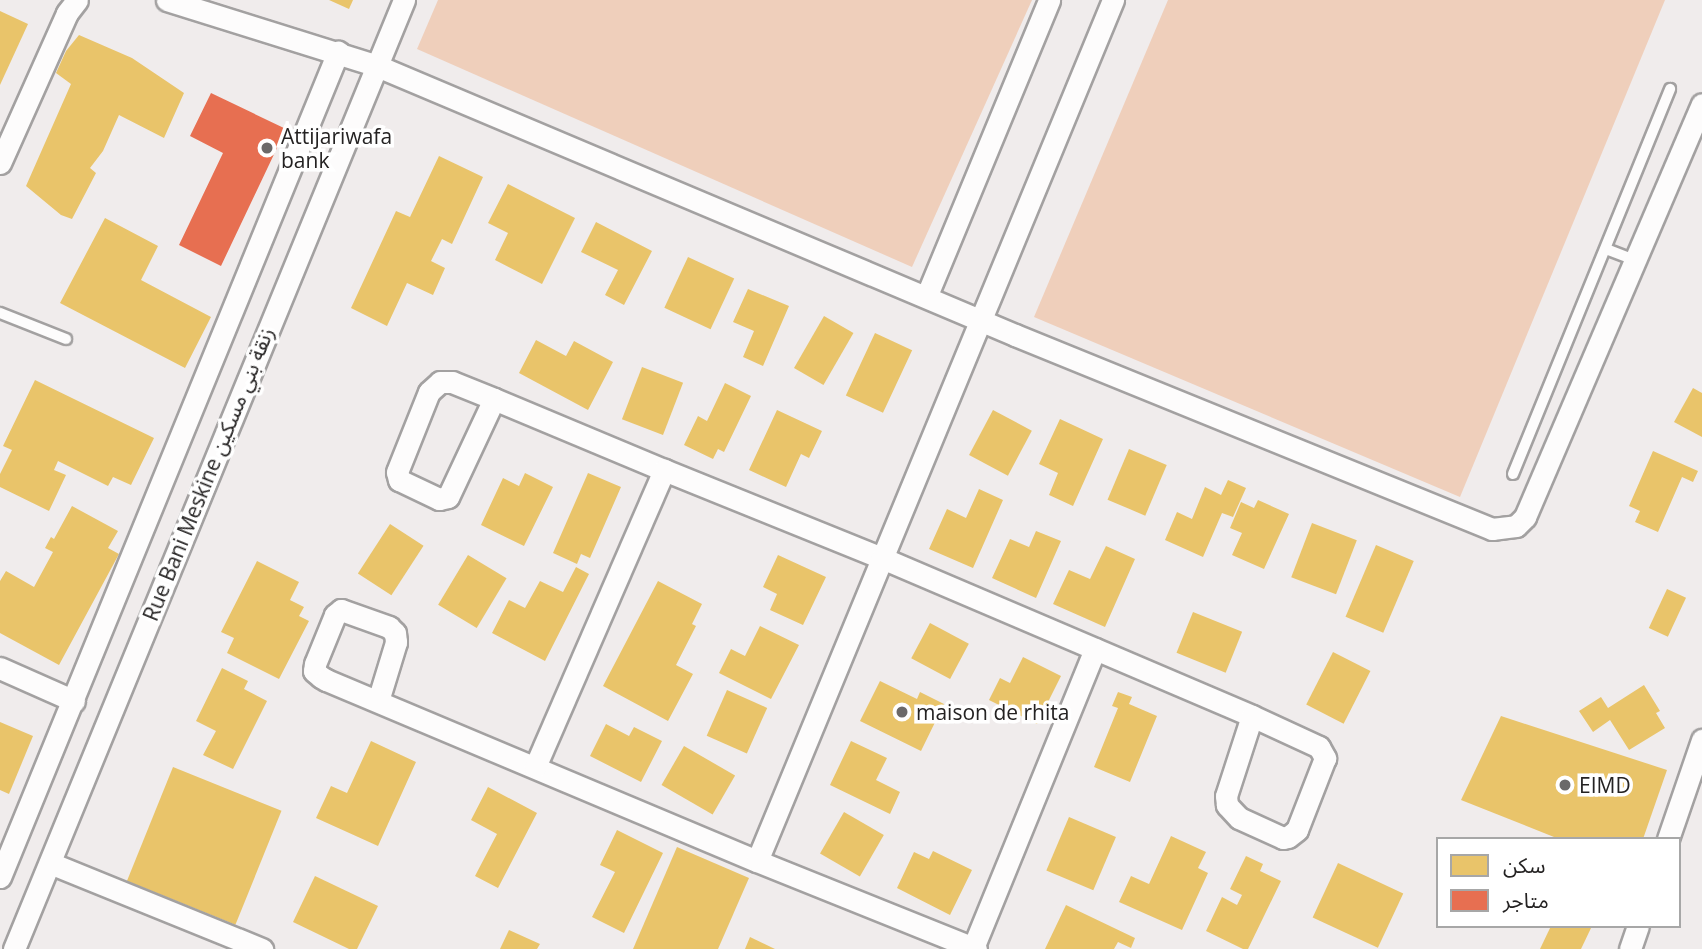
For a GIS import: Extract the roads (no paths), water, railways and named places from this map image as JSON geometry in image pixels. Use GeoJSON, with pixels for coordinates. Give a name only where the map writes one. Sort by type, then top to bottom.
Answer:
{"type":"FeatureCollection","features":[{"type":"Feature","properties":{"kind":"street"},"geometry":{"type":"LineString","coordinates":[[0,163],[67,13],[77,0]]}},
{"type":"Feature","properties":{"kind":"street"},"geometry":{"type":"LineString","coordinates":[[167,0],[375,65],[982,320],[1492,529],[1504,530],[1516,526],[1525,517],[1702,104]]}},
{"type":"Feature","properties":{"kind":"street","name":"Rue Bani Meskine زنقة بني مسكين"},"geometry":{"type":"LineString","coordinates":[[14,949],[375,65],[404,0]]}},
{"type":"Feature","properties":{"kind":"street"},"geometry":{"type":"LineString","coordinates":[[927,295],[1049,0]]}},
{"type":"Feature","properties":{"kind":"street"},"geometry":{"type":"LineString","coordinates":[[757,860],[1113,0]]}},
{"type":"Feature","properties":{"kind":"street"},"geometry":{"type":"LineString","coordinates":[[0,877],[338,52]]}},
{"type":"Feature","properties":{"kind":"street"},"geometry":{"type":"LineString","coordinates":[[494,399],[448,497],[439,499],[399,480],[397,472],[434,386],[452,382],[494,399],[664,470],[882,558],[1252,716],[1319,747],[1324,754],[1297,830],[1289,838],[1239,818],[1227,805],[1226,796],[1252,716]]}},
{"type":"Feature","properties":{"kind":"street"},"geometry":{"type":"LineString","coordinates":[[535,767],[664,470]]}},
{"type":"Feature","properties":{"kind":"street"},"geometry":{"type":"LineString","coordinates":[[378,701],[396,642],[395,633],[389,627],[341,610],[335,615],[314,671],[326,680],[975,948],[1095,649]]}},
{"type":"Feature","properties":{"kind":"street"},"geometry":{"type":"LineString","coordinates":[[0,668],[74,701]]}},
{"type":"Feature","properties":{"kind":"street"},"geometry":{"type":"LineString","coordinates":[[1669,837],[1702,740]]}},
{"type":"Feature","properties":{"kind":"street"},"geometry":{"type":"LineString","coordinates":[[50,863],[262,949]]}},
{"type":"Feature","properties":{"kind":"street"},"geometry":{"type":"LineString","coordinates":[[1630,949],[1637,928]]}},
{"type":"Feature","properties":{"kind":"lane"},"geometry":{"type":"LineString","coordinates":[[1513,474],[1670,89]]}},
{"type":"Feature","properties":{"kind":"lane"},"geometry":{"type":"LineString","coordinates":[[1606,249],[1635,260]]}},
{"type":"Feature","properties":{"kind":"lane"},"geometry":{"type":"LineString","coordinates":[[0,313],[66,339]]}},
{"type":"Feature","properties":{"kind":"place","name":"Attijariwafa bank"},"geometry":{"type":"Point","coordinates":[267,148]}},
{"type":"Feature","properties":{"kind":"place","name":"maison de rhita"},"geometry":{"type":"Point","coordinates":[902,712]}},
{"type":"Feature","properties":{"kind":"place","name":"EIMD"},"geometry":{"type":"Point","coordinates":[1565,785]}}]}
